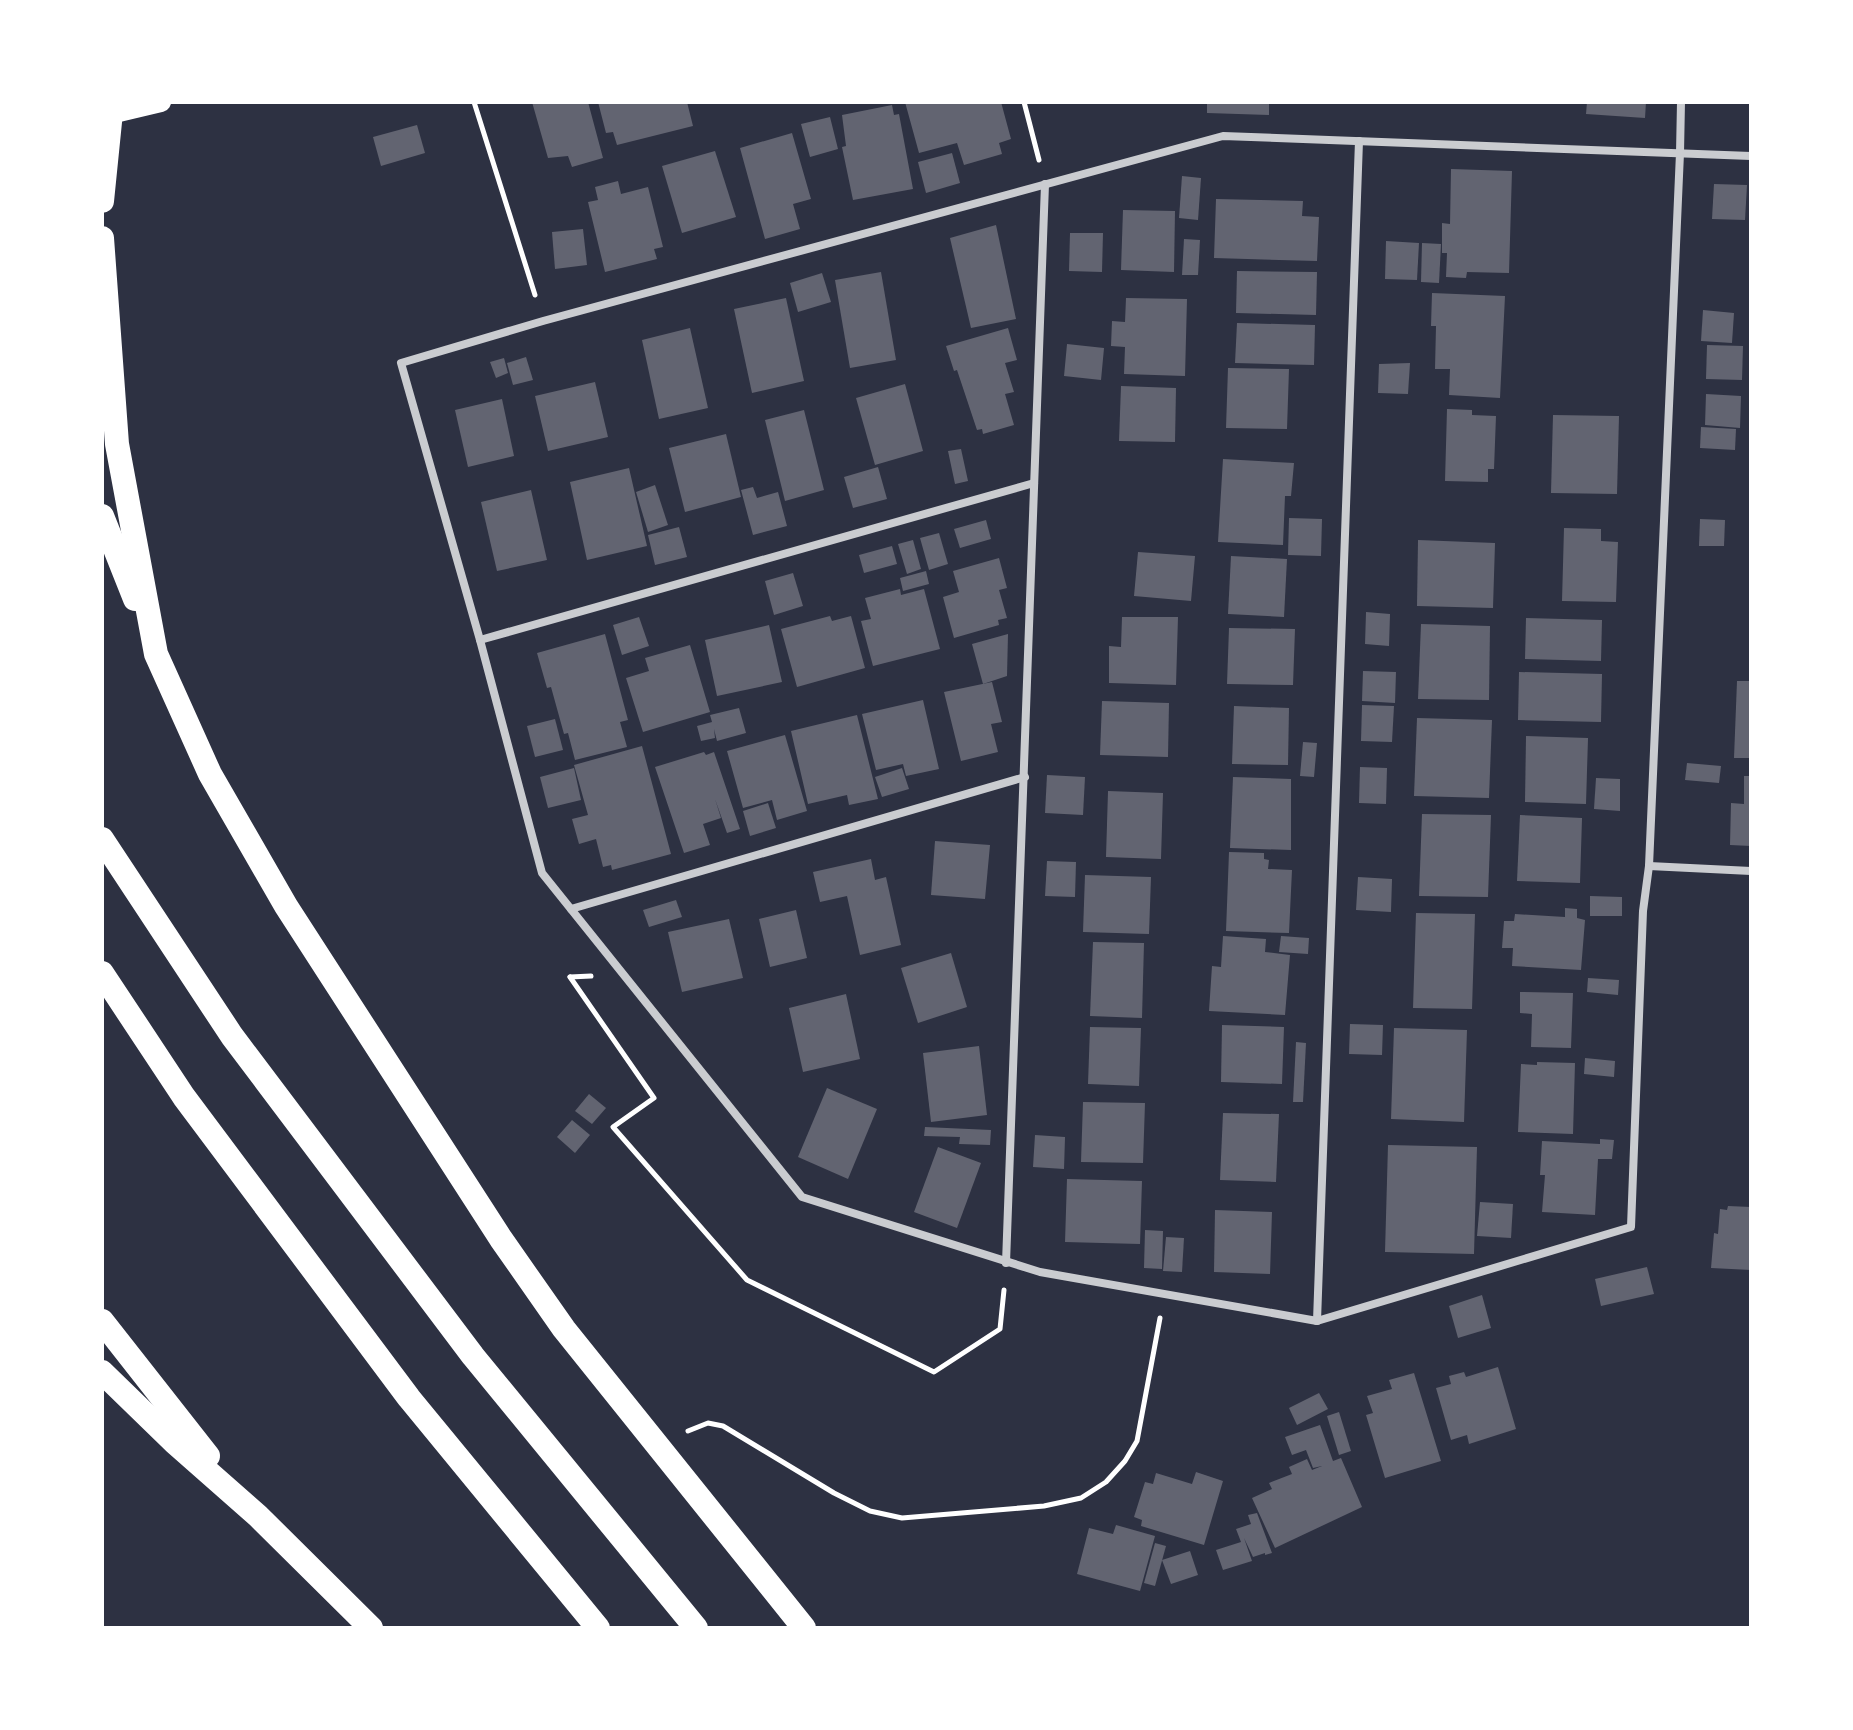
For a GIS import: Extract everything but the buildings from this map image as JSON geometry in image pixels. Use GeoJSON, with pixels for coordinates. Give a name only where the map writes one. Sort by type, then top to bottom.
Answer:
{"type":"FeatureCollection","features":[{"type":"Feature","properties":{"kind":"highway"},"geometry":{"type":"LineString","coordinates":[[102,201],[112,102]]}},
{"type":"Feature","properties":{"kind":"highway"},"geometry":{"type":"LineString","coordinates":[[102,238],[117,444],[156,654]]}},
{"type":"Feature","properties":{"kind":"highway"},"geometry":{"type":"LineString","coordinates":[[102,516],[156,654],[210,774],[286,906],[501,1239],[564,1329],[804,1628]]}},
{"type":"Feature","properties":{"kind":"highway"},"geometry":{"type":"LineString","coordinates":[[102,839],[232,1036],[352,1196],[473,1356],[696,1628]]}},
{"type":"Feature","properties":{"kind":"highway"},"geometry":{"type":"LineString","coordinates":[[102,973],[184,1097],[409,1398],[598,1628]]}},
{"type":"Feature","properties":{"kind":"highway"},"geometry":{"type":"LineString","coordinates":[[102,1321],[153,1389],[258,1516]]}},
{"type":"Feature","properties":{"kind":"highway"},"geometry":{"type":"LineString","coordinates":[[102,1372],[174,1442],[258,1516],[371,1628]]}},
{"type":"Feature","properties":{"kind":"main road"},"geometry":{"type":"LineString","coordinates":[[102,116],[161,102]]}},
{"type":"Feature","properties":{"kind":"street"},"geometry":{"type":"LineString","coordinates":[[1681,102],[1680,153],[1649,866],[1643,911],[1631,1227],[1317,1321],[1040,1272],[802,1197],[542,873],[401,363],[543,321],[1223,136],[1680,153],[1751,156]]}},
{"type":"Feature","properties":{"kind":"street"},"geometry":{"type":"LineString","coordinates":[[1317,1321],[1359,141]]}},
{"type":"Feature","properties":{"kind":"street"},"geometry":{"type":"LineString","coordinates":[[1006,1263],[1045,184]]}},
{"type":"Feature","properties":{"kind":"street"},"geometry":{"type":"LineString","coordinates":[[480,640],[1034,483]]}},
{"type":"Feature","properties":{"kind":"street"},"geometry":{"type":"LineString","coordinates":[[571,909],[1025,777]]}},
{"type":"Feature","properties":{"kind":"street"},"geometry":{"type":"LineString","coordinates":[[1649,866],[1751,871]]}},
{"type":"Feature","properties":{"kind":"path"},"geometry":{"type":"LineString","coordinates":[[474,102],[543,321]]}},
{"type":"Feature","properties":{"kind":"path"},"geometry":{"type":"LineString","coordinates":[[1024,102],[1045,184]]}},
{"type":"Feature","properties":{"kind":"path"},"geometry":{"type":"LineString","coordinates":[[570,977],[654,1098],[613,1127],[747,1280],[934,1372],[1000,1329],[1006,1263]]}},
{"type":"Feature","properties":{"kind":"path"},"geometry":{"type":"LineString","coordinates":[[687,1432],[708,1423],[723,1426],[846,1499],[870,1511],[902,1518],[1044,1506],[1081,1498],[1106,1482],[1125,1461],[1137,1441],[1165,1294]]}}]}
